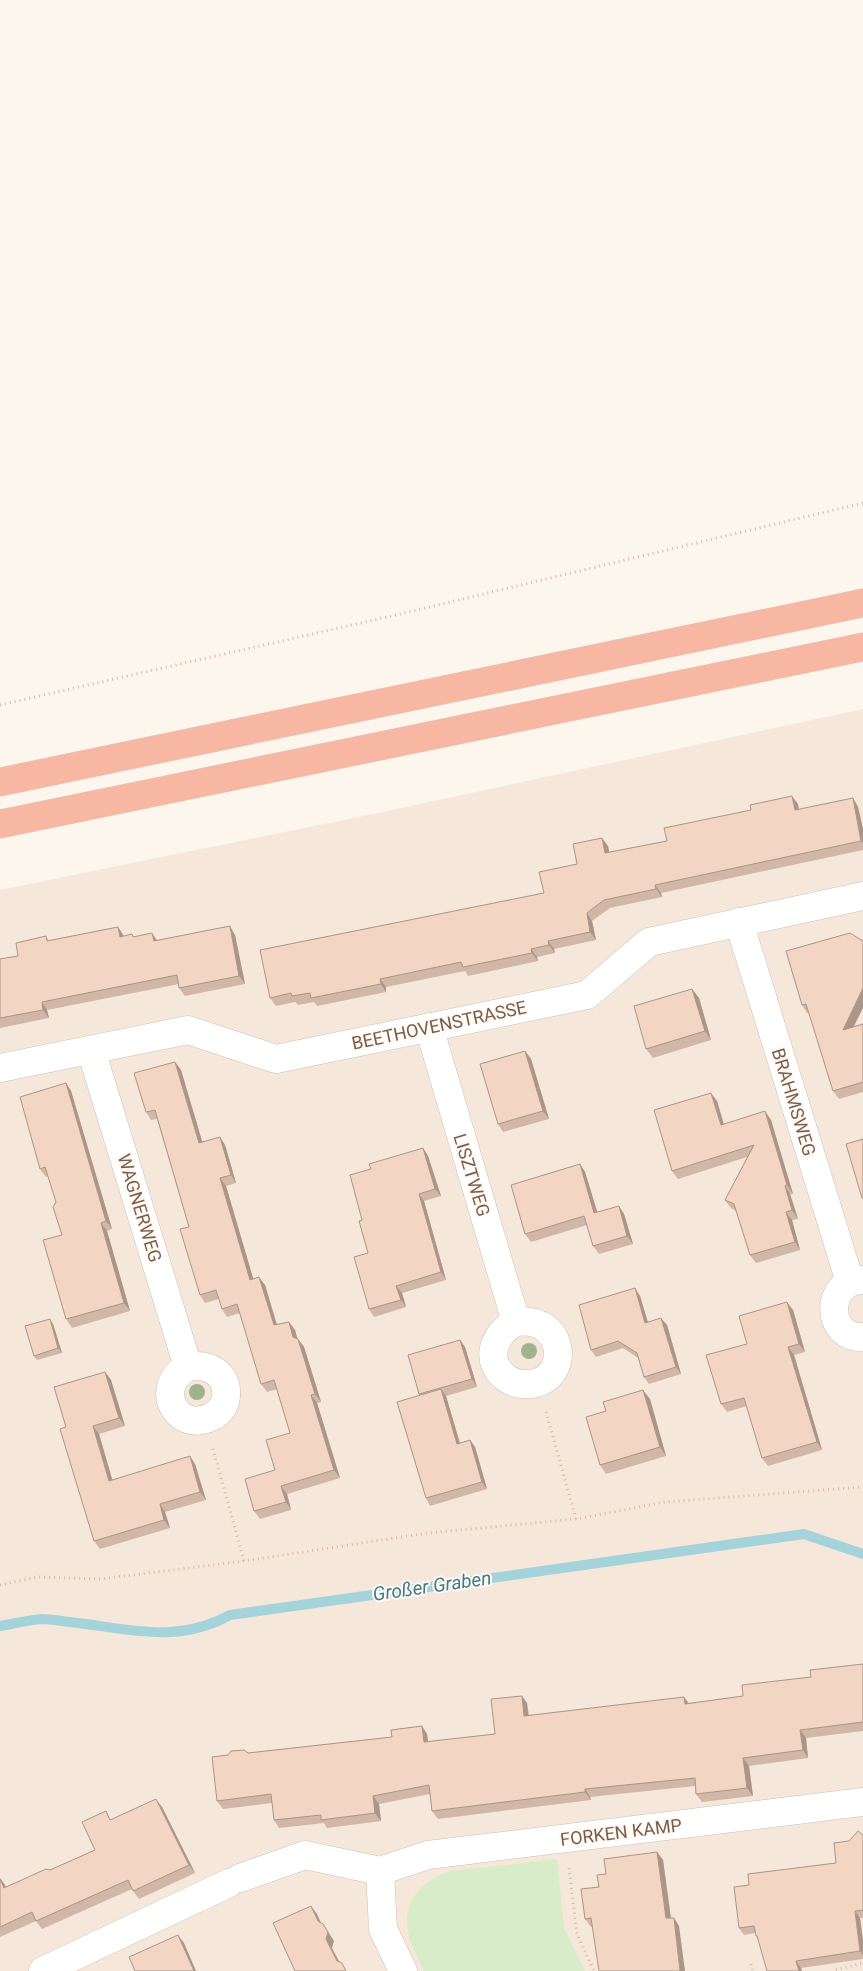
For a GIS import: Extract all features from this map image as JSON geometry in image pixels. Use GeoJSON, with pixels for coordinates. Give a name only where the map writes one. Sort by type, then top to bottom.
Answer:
{"type":"FeatureCollection","features":[{"type":"Feature","properties":{"kind":"highway"},"geometry":{"type":"LineString","coordinates":[[0,782],[863,603]]}},
{"type":"Feature","properties":{"kind":"highway"},"geometry":{"type":"LineString","coordinates":[[0,824],[863,646]]}},
{"type":"Feature","properties":{"kind":"street","name":"BEETHOVENSTRASSE"},"geometry":{"type":"LineString","coordinates":[[0,1068],[188,1030],[276,1059],[588,995],[649,942],[863,896]]}},
{"type":"Feature","properties":{"kind":"street","name":"BRAHMSWEG"},"geometry":{"type":"LineString","coordinates":[[738,922],[856,1281],[842,1288],[837,1295],[834,1304],[836,1321],[848,1334],[863,1337]]}},
{"type":"Feature","properties":{"kind":"street","name":"LISZTWEG"},"geometry":{"type":"LineString","coordinates":[[429,1028],[516,1322]]}},
{"type":"Feature","properties":{"kind":"street","name":"WAGNERWEG"},"geometry":{"type":"LineString","coordinates":[[91,1050],[188,1367]]}},
{"type":"Feature","properties":{"kind":"street"},"geometry":{"type":"LineString","coordinates":[[528,1320],[540,1324],[550,1331],[556,1343],[558,1355],[555,1367],[547,1377],[538,1383],[524,1385],[513,1383],[497,1368],[493,1357],[498,1335],[506,1327],[516,1322],[528,1320]]}},
{"type":"Feature","properties":{"kind":"street"},"geometry":{"type":"LineString","coordinates":[[198,1365],[216,1371],[226,1388],[226,1398],[222,1408],[216,1415],[205,1420],[188,1420],[173,1407],[170,1398],[170,1388],[173,1379],[180,1371],[188,1367],[198,1365]]}},
{"type":"Feature","properties":{"kind":"street","name":"FORKEN KAMP"},"geometry":{"type":"LineString","coordinates":[[43,1971],[76,1964],[234,1880],[305,1856],[380,1871],[428,1856],[863,1802]]}},
{"type":"Feature","properties":{"kind":"street"},"geometry":{"type":"LineString","coordinates":[[380,1871],[383,1930],[403,1971]]}},
{"type":"Feature","properties":{"kind":"path"},"geometry":{"type":"LineString","coordinates":[[0,706],[405,613],[863,503]]}},
{"type":"Feature","properties":{"kind":"path"},"geometry":{"type":"LineString","coordinates":[[538,1383],[576,1519]]}},
{"type":"Feature","properties":{"kind":"path"},"geometry":{"type":"LineString","coordinates":[[205,1420],[244,1561]]}},
{"type":"Feature","properties":{"kind":"path"},"geometry":{"type":"LineString","coordinates":[[0,1585],[37,1577],[101,1580],[244,1561],[428,1533],[576,1519],[665,1502],[863,1487]]}},
{"type":"Feature","properties":{"kind":"path"},"geometry":{"type":"LineString","coordinates":[[565,1839],[577,1934],[594,1971]]}},
{"type":"Feature","properties":{"kind":"path"},"geometry":{"type":"LineString","coordinates":[[836,1970],[863,1963]]}},
{"type":"Feature","properties":{"kind":"path"},"geometry":{"type":"LineString","coordinates":[[751,1964],[753,1971]]}},
{"type":"Feature","properties":{"kind":"shaded area"},"geometry":{"type":"Polygon","coordinates":[[[863,709],[863,1971],[0,1971],[0,890],[373,814],[863,709]]]}},
{"type":"Feature","properties":{"kind":"green space"},"geometry":{"type":"Polygon","coordinates":[[[557,1859],[564,1928],[585,1971],[424,1971],[410,1941],[407,1920],[408,1910],[412,1901],[424,1885],[432,1879],[451,1871],[557,1859]]]}},
{"type":"Feature","properties":{"kind":"building"},"geometry":{"type":"Polygon","coordinates":[[[792,796],[795,810],[853,798],[861,841],[655,885],[656,889],[604,900],[587,913],[590,932],[548,941],[549,945],[531,949],[532,953],[463,967],[461,962],[380,979],[381,984],[311,998],[310,993],[292,996],[291,993],[270,998],[260,950],[544,893],[539,872],[577,864],[573,844],[602,838],[605,853],[667,841],[664,828],[751,810],[750,805],[792,796]]]}},
{"type":"Feature","properties":{"kind":"building"},"geometry":{"type":"Polygon","coordinates":[[[230,926],[239,976],[179,988],[177,975],[42,1002],[43,1010],[0,1018],[0,959],[18,956],[16,943],[46,936],[47,941],[118,927],[120,937],[132,934],[133,937],[152,933],[154,941],[230,926]]]}},
{"type":"Feature","properties":{"kind":"building"},"geometry":{"type":"Polygon","coordinates":[[[850,933],[863,941],[863,988],[843,1030],[863,1024],[863,1082],[833,1091],[806,1004],[802,1005],[786,951],[850,933]]]}},
{"type":"Feature","properties":{"kind":"building"},"geometry":{"type":"Polygon","coordinates":[[[692,989],[705,1031],[646,1049],[634,1006],[692,989]]]}},
{"type":"Feature","properties":{"kind":"building"},"geometry":{"type":"Polygon","coordinates":[[[525,1051],[543,1111],[498,1124],[480,1064],[525,1051]]]}},
{"type":"Feature","properties":{"kind":"building"},"geometry":{"type":"Polygon","coordinates":[[[175,1062],[199,1143],[220,1137],[231,1175],[220,1178],[250,1280],[259,1277],[274,1325],[289,1322],[293,1337],[298,1339],[315,1394],[311,1395],[334,1470],[281,1486],[286,1502],[254,1511],[245,1479],[275,1470],[266,1440],[290,1433],[274,1380],[261,1384],[237,1304],[222,1309],[216,1290],[200,1295],[180,1229],[189,1227],[155,1110],[146,1112],[134,1073],[175,1062]]]}},
{"type":"Feature","properties":{"kind":"building"},"geometry":{"type":"Polygon","coordinates":[[[66,1083],[106,1221],[101,1223],[124,1303],[66,1319],[43,1240],[62,1235],[53,1207],[56,1202],[45,1167],[40,1169],[20,1097],[66,1083]]]}},
{"type":"Feature","properties":{"kind":"building"},"geometry":{"type":"Polygon","coordinates":[[[711,1093],[721,1125],[765,1111],[787,1185],[785,1186],[792,1210],[786,1212],[795,1242],[750,1255],[734,1204],[725,1200],[754,1145],[672,1171],[654,1110],[711,1093]]]}},
{"type":"Feature","properties":{"kind":"building"},"geometry":{"type":"Polygon","coordinates":[[[863,1139],[863,1198],[862,1198],[846,1144],[863,1139]]]}},
{"type":"Feature","properties":{"kind":"building"},"geometry":{"type":"Polygon","coordinates":[[[423,1148],[435,1189],[419,1194],[441,1272],[396,1286],[401,1300],[369,1309],[354,1257],[368,1253],[359,1221],[362,1220],[350,1175],[371,1169],[369,1164],[423,1148]]]}},
{"type":"Feature","properties":{"kind":"building"},"geometry":{"type":"Polygon","coordinates":[[[580,1164],[594,1213],[619,1206],[627,1236],[593,1246],[584,1216],[525,1234],[511,1185],[580,1164]]]}},
{"type":"Feature","properties":{"kind":"building"},"geometry":{"type":"Polygon","coordinates":[[[635,1288],[645,1323],[661,1318],[676,1367],[644,1377],[637,1353],[618,1341],[591,1350],[579,1305],[635,1288]]]}},
{"type":"Feature","properties":{"kind":"building"},"geometry":{"type":"Polygon","coordinates":[[[787,1302],[799,1344],[788,1347],[817,1442],[762,1458],[744,1398],[721,1404],[706,1355],[747,1344],[739,1316],[787,1302]]]}},
{"type":"Feature","properties":{"kind":"building"},"geometry":{"type":"Polygon","coordinates":[[[50,1319],[58,1348],[34,1356],[25,1326],[50,1319]]]}},
{"type":"Feature","properties":{"kind":"building"},"geometry":{"type":"Polygon","coordinates":[[[460,1340],[472,1379],[419,1394],[408,1355],[460,1340]]]}},
{"type":"Feature","properties":{"kind":"building"},"geometry":{"type":"Polygon","coordinates":[[[105,1372],[119,1418],[93,1426],[109,1481],[190,1456],[200,1492],[160,1504],[164,1520],[94,1541],[60,1429],[66,1427],[54,1387],[105,1372]]]}},
{"type":"Feature","properties":{"kind":"building"},"geometry":{"type":"Polygon","coordinates":[[[441,1389],[457,1444],[470,1440],[482,1482],[426,1498],[397,1402],[441,1389]]]}},
{"type":"Feature","properties":{"kind":"building"},"geometry":{"type":"Polygon","coordinates":[[[643,1390],[660,1447],[600,1465],[586,1417],[606,1411],[603,1402],[643,1390]]]}},
{"type":"Feature","properties":{"kind":"building"},"geometry":{"type":"Polygon","coordinates":[[[863,1664],[863,1722],[800,1730],[803,1750],[743,1758],[747,1788],[696,1794],[695,1778],[585,1789],[585,1792],[432,1811],[429,1785],[373,1796],[375,1813],[321,1820],[321,1815],[274,1820],[271,1794],[217,1801],[212,1757],[228,1755],[231,1751],[244,1750],[248,1753],[392,1737],[391,1730],[422,1726],[424,1742],[495,1734],[491,1699],[522,1696],[524,1716],[684,1697],[685,1704],[743,1696],[742,1685],[811,1677],[810,1670],[863,1664]]]}},
{"type":"Feature","properties":{"kind":"building"},"geometry":{"type":"Polygon","coordinates":[[[156,1799],[189,1865],[133,1891],[128,1880],[36,1921],[32,1912],[0,1927],[0,1879],[4,1888],[95,1850],[82,1822],[106,1811],[110,1820],[156,1799]]]}},
{"type":"Feature","properties":{"kind":"building"},"geometry":{"type":"Polygon","coordinates":[[[858,1831],[863,1835],[863,1910],[855,1911],[860,1951],[796,1961],[799,1971],[767,1971],[754,1926],[739,1928],[734,1887],[749,1885],[748,1874],[836,1863],[834,1843],[849,1841],[858,1831]]]}},
{"type":"Feature","properties":{"kind":"building"},"geometry":{"type":"Polygon","coordinates":[[[657,1852],[666,1918],[674,1918],[680,1971],[599,1971],[591,1918],[585,1919],[581,1889],[599,1887],[597,1875],[606,1874],[604,1859],[657,1852]]]}},
{"type":"Feature","properties":{"kind":"building"},"geometry":{"type":"Polygon","coordinates":[[[311,1906],[318,1921],[323,1924],[328,1932],[326,1939],[337,1961],[342,1963],[346,1971],[295,1971],[273,1923],[311,1906]]]}},
{"type":"Feature","properties":{"kind":"building"},"geometry":{"type":"Polygon","coordinates":[[[178,1935],[194,1971],[135,1971],[129,1957],[178,1935]]]}},
{"type":"Feature","properties":{"kind":"waterway","name":"Großer Graben"},"geometry":{"type":"LineString","coordinates":[[0,1626],[45,1619],[151,1632],[190,1630],[230,1615],[804,1534],[863,1554]]}}]}
